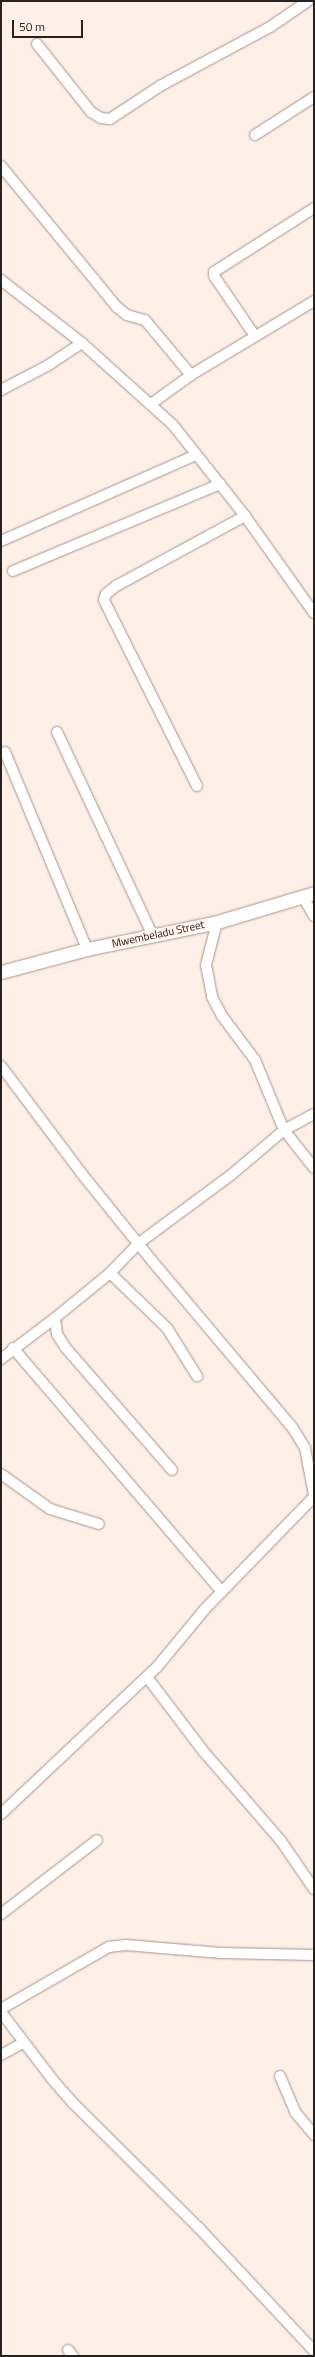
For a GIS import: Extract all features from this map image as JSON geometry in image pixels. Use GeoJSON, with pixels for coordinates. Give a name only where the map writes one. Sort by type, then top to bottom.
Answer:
{"type":"FeatureCollection","features":[{"type":"Feature","properties":{"kind":"street"},"geometry":{"type":"LineString","coordinates":[[37,44],[91,112],[101,118],[110,119],[160,86],[270,27],[308,1]]}},
{"type":"Feature","properties":{"kind":"street"},"geometry":{"type":"LineString","coordinates":[[255,135],[314,97]]}},
{"type":"Feature","properties":{"kind":"street"},"geometry":{"type":"LineString","coordinates":[[1,166],[117,307],[127,316],[145,320],[191,375]]}},
{"type":"Feature","properties":{"kind":"street"},"geometry":{"type":"LineString","coordinates":[[255,336],[214,276],[214,272],[314,208]]}},
{"type":"Feature","properties":{"kind":"street"},"geometry":{"type":"LineString","coordinates":[[1,280],[82,343],[151,404],[196,455],[245,516],[314,613]]}},
{"type":"Feature","properties":{"kind":"street"},"geometry":{"type":"LineString","coordinates":[[151,404],[191,375],[314,300]]}},
{"type":"Feature","properties":{"kind":"street"},"geometry":{"type":"LineString","coordinates":[[1,390],[47,366],[82,343]]}},
{"type":"Feature","properties":{"kind":"street"},"geometry":{"type":"LineString","coordinates":[[1,540],[196,455]]}},
{"type":"Feature","properties":{"kind":"street"},"geometry":{"type":"LineString","coordinates":[[13,571],[220,484]]}},
{"type":"Feature","properties":{"kind":"street"},"geometry":{"type":"LineString","coordinates":[[197,786],[104,600],[106,594],[116,586],[245,516]]}},
{"type":"Feature","properties":{"kind":"street"},"geometry":{"type":"LineString","coordinates":[[57,732],[153,936]]}},
{"type":"Feature","properties":{"kind":"street"},"geometry":{"type":"LineString","coordinates":[[5,752],[87,949]]}},
{"type":"Feature","properties":{"kind":"street"},"geometry":{"type":"LineString","coordinates":[[309,895],[314,916]]}},
{"type":"Feature","properties":{"kind":"street","name":"Mwembeladu Street"},"geometry":{"type":"LineString","coordinates":[[1,972],[87,949],[218,922],[309,895]]}},
{"type":"Feature","properties":{"kind":"street"},"geometry":{"type":"LineString","coordinates":[[218,922],[206,965],[212,998],[222,1016],[255,1060],[284,1130],[314,1168]]}},
{"type":"Feature","properties":{"kind":"street"},"geometry":{"type":"LineString","coordinates":[[1,1066],[82,1174],[139,1243],[171,1285],[292,1427],[305,1448],[314,1496],[222,1592],[147,1677],[1,1814]]}},
{"type":"Feature","properties":{"kind":"street"},"geometry":{"type":"LineString","coordinates":[[1,1359],[13,1348],[55,1318],[110,1273],[139,1243],[231,1175],[284,1130],[313,1116]]}},
{"type":"Feature","properties":{"kind":"street"},"geometry":{"type":"LineString","coordinates":[[110,1273],[168,1328],[197,1376]]}},
{"type":"Feature","properties":{"kind":"street"},"geometry":{"type":"LineString","coordinates":[[55,1318],[57,1334],[65,1347],[172,1470]]}},
{"type":"Feature","properties":{"kind":"street"},"geometry":{"type":"LineString","coordinates":[[13,1348],[222,1592]]}},
{"type":"Feature","properties":{"kind":"street"},"geometry":{"type":"LineString","coordinates":[[1,1474],[50,1509],[99,1524]]}},
{"type":"Feature","properties":{"kind":"street"},"geometry":{"type":"LineString","coordinates":[[147,1677],[204,1752],[281,1841],[314,1889]]}},
{"type":"Feature","properties":{"kind":"street"},"geometry":{"type":"LineString","coordinates":[[1,1914],[98,1840]]}},
{"type":"Feature","properties":{"kind":"street"},"geometry":{"type":"LineString","coordinates":[[314,1955],[221,1953],[126,1945],[109,1947],[1,2010],[23,2043],[73,2103],[199,2228],[314,2351]]}},
{"type":"Feature","properties":{"kind":"street"},"geometry":{"type":"LineString","coordinates":[[1,2055],[23,2043]]}},
{"type":"Feature","properties":{"kind":"street"},"geometry":{"type":"LineString","coordinates":[[280,2076],[294,2112],[314,2135]]}}]}
